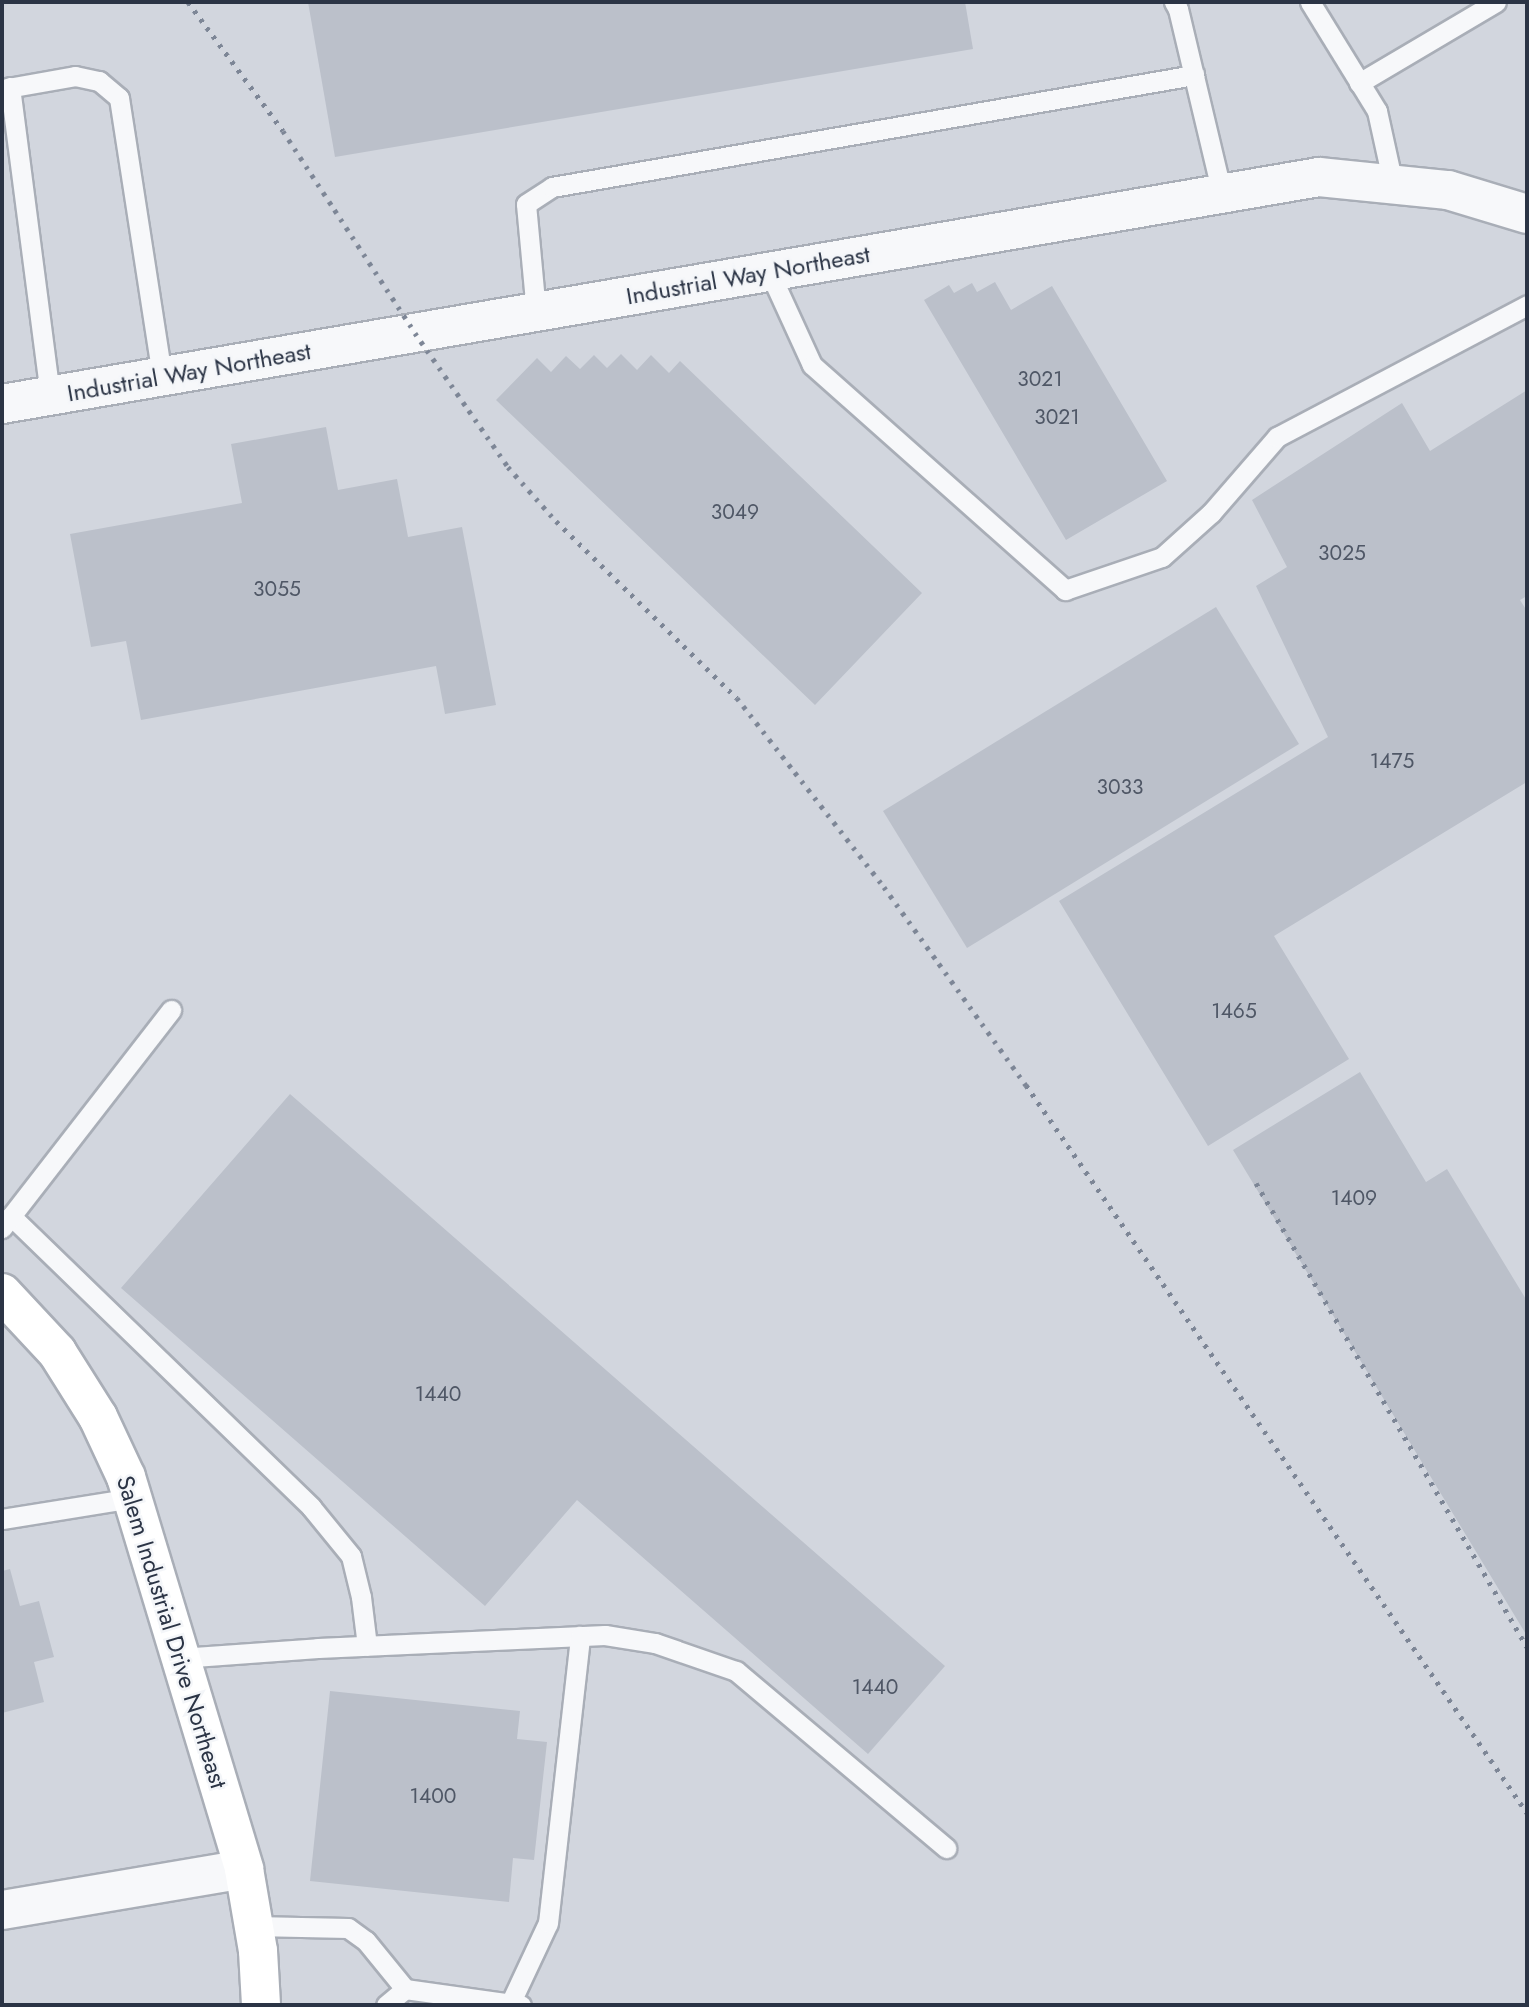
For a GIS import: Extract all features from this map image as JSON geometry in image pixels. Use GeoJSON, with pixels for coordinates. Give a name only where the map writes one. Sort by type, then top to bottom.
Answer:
{"type":"FeatureCollection","features":[{"type":"Feature","properties":{"kind":"street","name":"Industrial Way Northeast"},"geometry":{"type":"LineString","coordinates":[[2,404],[1319,177],[1448,190],[1511,208]]}},
{"type":"Feature","properties":{"kind":"street","name":"Salem Industrial Drive Northeast"},"geometry":{"type":"LineString","coordinates":[[2,1293],[57,1352],[98,1417],[127,1477],[244,1869],[254,1926],[261,2005]]}},
{"type":"Feature","properties":{"kind":"street"},"geometry":{"type":"LineString","coordinates":[[2,1910],[244,1869]]}},
{"type":"Feature","properties":{"kind":"lane"},"geometry":{"type":"LineString","coordinates":[[1174,2],[1222,194]]}},
{"type":"Feature","properties":{"kind":"lane"},"geometry":{"type":"LineString","coordinates":[[1310,2],[1377,111],[1393,184]]}},
{"type":"Feature","properties":{"kind":"lane"},"geometry":{"type":"LineString","coordinates":[[1359,83],[1496,2]]}},
{"type":"Feature","properties":{"kind":"lane"},"geometry":{"type":"LineString","coordinates":[[536,312],[526,204],[552,187],[1194,75]]}},
{"type":"Feature","properties":{"kind":"lane"},"geometry":{"type":"LineString","coordinates":[[51,396],[6,88],[75,76],[99,81],[119,98],[162,377]]}},
{"type":"Feature","properties":{"kind":"lane"},"geometry":{"type":"LineString","coordinates":[[769,271],[812,365],[1066,590],[1162,557],[1211,513],[1277,437],[1527,305]]}},
{"type":"Feature","properties":{"kind":"lane"},"geometry":{"type":"LineString","coordinates":[[171,1010],[6,1222],[311,1507],[351,1556],[361,1597],[367,1646]]}},
{"type":"Feature","properties":{"kind":"lane"},"geometry":{"type":"LineString","coordinates":[[2,1519],[132,1498]]}},
{"type":"Feature","properties":{"kind":"lane"},"geometry":{"type":"LineString","coordinates":[[180,1658],[605,1635],[655,1643],[736,1671],[946,1848]]}},
{"type":"Feature","properties":{"kind":"lane"},"geometry":{"type":"LineString","coordinates":[[254,1926],[348,1928],[366,1941],[405,1989],[516,2004],[548,1923],[580,1636]]}},
{"type":"Feature","properties":{"kind":"lane"},"geometry":{"type":"LineString","coordinates":[[386,2005],[405,1989]]}},
{"type":"Feature","properties":{"kind":"shaded area"},"geometry":{"type":"Polygon","coordinates":[[[2,2],[1527,2],[1527,2005],[2,2005],[2,2]]]}},
{"type":"Feature","properties":{"kind":"building"},"geometry":{"type":"Polygon","coordinates":[[[308,2],[965,2],[973,49],[335,157],[308,2]]]}},
{"type":"Feature","properties":{"kind":"building"},"geometry":{"type":"Polygon","coordinates":[[[995,282],[1011,310],[1052,286],[1167,481],[1066,540],[924,300],[949,285],[954,293],[972,283],[977,292],[995,282]]]}},
{"type":"Feature","properties":{"kind":"building"},"geometry":{"type":"Polygon","coordinates":[[[621,354],[637,370],[651,355],[669,373],[680,361],[922,593],[815,705],[496,400],[537,358],[551,372],[566,356],[580,369],[594,355],[607,368],[621,354]]]}},
{"type":"Feature","properties":{"kind":"building"},"geometry":{"type":"Polygon","coordinates":[[[1527,390],[1527,596],[1520,600],[1527,611],[1527,782],[1274,936],[1349,1059],[1208,1146],[1059,901],[1328,737],[1256,586],[1287,567],[1252,500],[1402,403],[1430,451],[1527,390]]]}},
{"type":"Feature","properties":{"kind":"building"},"geometry":{"type":"Polygon","coordinates":[[[326,427],[338,490],[397,479],[408,537],[462,527],[496,705],[445,714],[436,666],[141,720],[126,641],[91,647],[70,534],[242,503],[231,444],[326,427]]]}},
{"type":"Feature","properties":{"kind":"building"},"geometry":{"type":"Polygon","coordinates":[[[1216,607],[1299,744],[967,948],[883,811],[1216,607]]]}},
{"type":"Feature","properties":{"kind":"building"},"geometry":{"type":"Polygon","coordinates":[[[1360,1072],[1426,1182],[1447,1169],[1527,1301],[1527,1636],[1233,1150],[1360,1072]]]}},
{"type":"Feature","properties":{"kind":"building"},"geometry":{"type":"Polygon","coordinates":[[[290,1094],[945,1666],[868,1754],[577,1500],[485,1606],[121,1288],[290,1094]]]}},
{"type":"Feature","properties":{"kind":"building"},"geometry":{"type":"Polygon","coordinates":[[[10,1569],[20,1606],[39,1601],[54,1657],[34,1662],[44,1702],[2,1713],[2,1571],[10,1569]]]}},
{"type":"Feature","properties":{"kind":"building"},"geometry":{"type":"Polygon","coordinates":[[[330,1691],[520,1711],[517,1739],[547,1742],[534,1860],[513,1858],[509,1902],[310,1881],[330,1691]]]}},
{"type":"Feature","properties":{"kind":"railway"},"geometry":{"type":"LineString","coordinates":[[188,2],[283,131],[415,333],[508,467],[556,521],[737,698],[884,887],[1026,1085],[1527,1813]]}},
{"type":"Feature","properties":{"kind":"railway"},"geometry":{"type":"LineString","coordinates":[[1256,1183],[1527,1647]]}}]}
